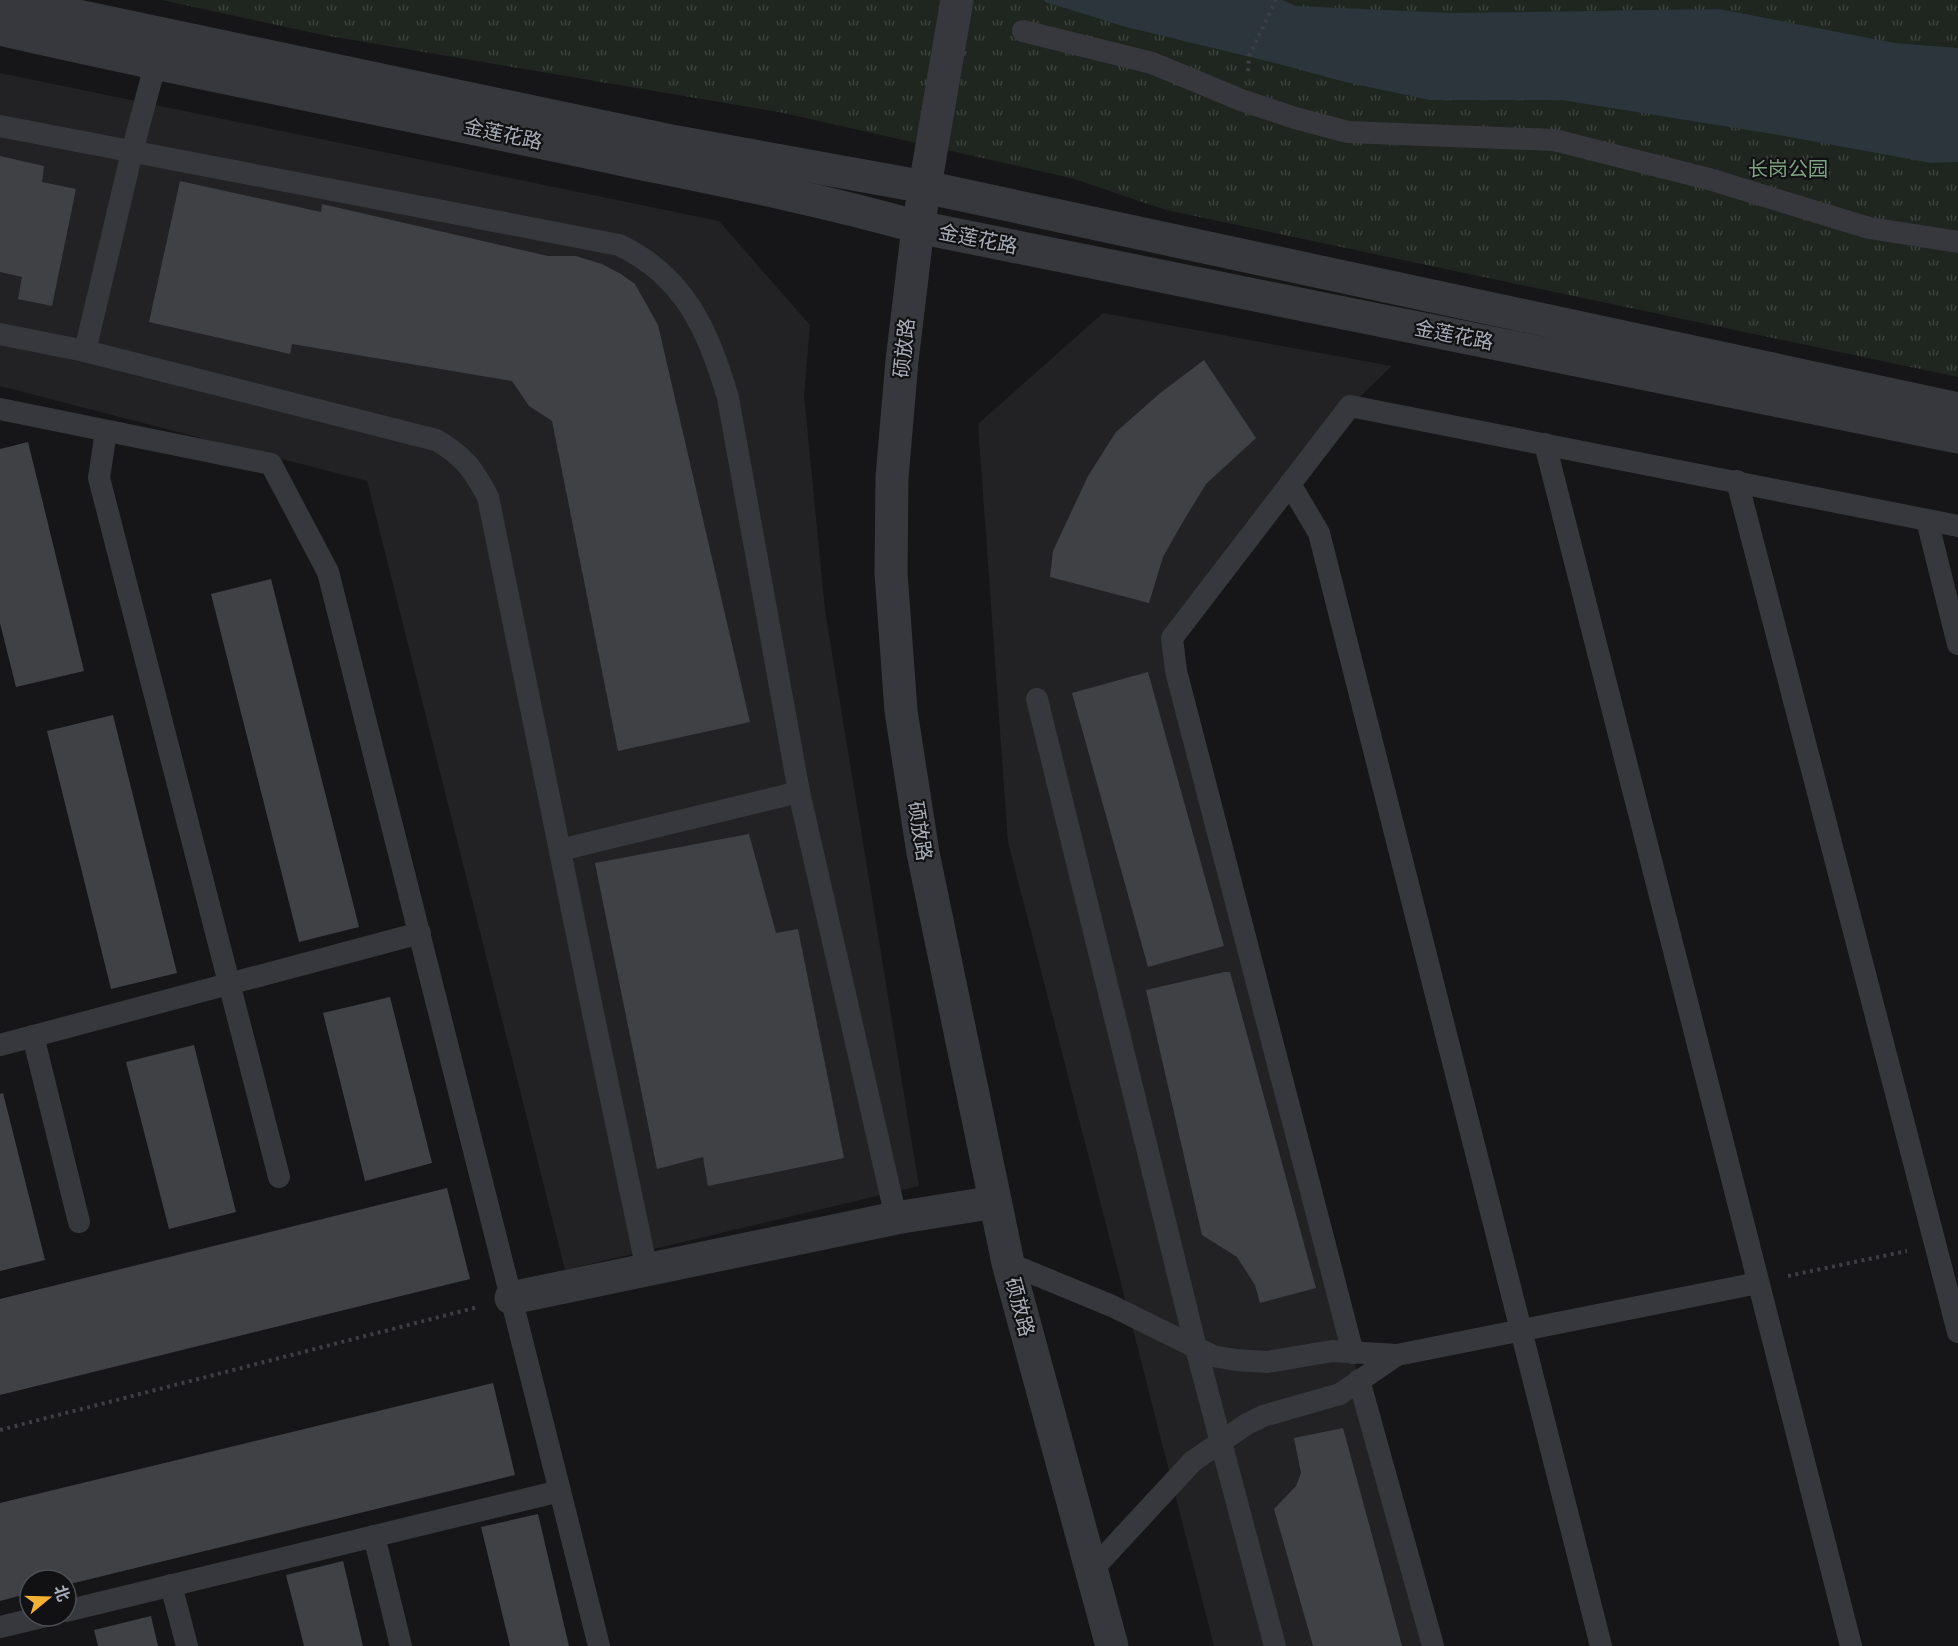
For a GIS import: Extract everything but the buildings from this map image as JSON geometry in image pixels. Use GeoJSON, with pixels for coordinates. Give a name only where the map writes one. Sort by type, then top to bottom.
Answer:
{"type":"FeatureCollection","features":[{"type":"Feature","properties":{"kind":"street","name":"金莲花路"},"geometry":{"type":"LineString","coordinates":[[2,0],[159,49],[527,139],[854,209],[918,227],[1958,437]]}},
{"type":"Feature","properties":{"kind":"street","name":"硕放路"},"geometry":{"type":"LineString","coordinates":[[957,0],[918,227],[902,361],[892,477],[891,573],[900,699],[923,853],[1008,1263],[1112,1646]]}},
{"type":"Feature","properties":{"kind":"street","name":"金莲花路"},"geometry":{"type":"LineString","coordinates":[[0,29],[159,49],[925,187],[1958,409]]}},
{"type":"Feature","properties":{"kind":"street"},"geometry":{"type":"LineString","coordinates":[[511,1298],[896,1218],[995,1202]]}},
{"type":"Feature","properties":{"kind":"lane"},"geometry":{"type":"LineString","coordinates":[[1023,31],[1152,63],[1241,99],[1295,118],[1348,132],[1554,140],[1709,179],[1869,228],[1958,242]]}},
{"type":"Feature","properties":{"kind":"lane"},"geometry":{"type":"LineString","coordinates":[[85,351],[159,49]]}},
{"type":"Feature","properties":{"kind":"lane"},"geometry":{"type":"LineString","coordinates":[[0,126],[619,245],[643,256],[667,277],[693,309],[716,356],[728,398],[799,792],[896,1218]]}},
{"type":"Feature","properties":{"kind":"lane"},"geometry":{"type":"LineString","coordinates":[[0,334],[85,351],[436,440],[470,466],[488,497],[648,1270]]}},
{"type":"Feature","properties":{"kind":"lane"},"geometry":{"type":"LineString","coordinates":[[1353,1353],[1176,671],[1172,638],[1350,406],[1958,526]]}},
{"type":"Feature","properties":{"kind":"lane"},"geometry":{"type":"LineString","coordinates":[[0,409],[271,464],[328,572],[599,1646]]}},
{"type":"Feature","properties":{"kind":"lane"},"geometry":{"type":"LineString","coordinates":[[106,431],[99,478],[279,1177]]}},
{"type":"Feature","properties":{"kind":"lane"},"geometry":{"type":"LineString","coordinates":[[1545,444],[1851,1646]]}},
{"type":"Feature","properties":{"kind":"lane"},"geometry":{"type":"LineString","coordinates":[[1737,482],[1958,1332]]}},
{"type":"Feature","properties":{"kind":"lane"},"geometry":{"type":"LineString","coordinates":[[1290,484],[1319,533],[1601,1646]]}},
{"type":"Feature","properties":{"kind":"lane"},"geometry":{"type":"LineString","coordinates":[[1927,520],[1958,644]]}},
{"type":"Feature","properties":{"kind":"lane"},"geometry":{"type":"LineString","coordinates":[[1037,699],[1196,1348],[1275,1646]]}},
{"type":"Feature","properties":{"kind":"lane"},"geometry":{"type":"LineString","coordinates":[[560,850],[799,792]]}},
{"type":"Feature","properties":{"kind":"lane"},"geometry":{"type":"LineString","coordinates":[[0,1043],[420,933]]}},
{"type":"Feature","properties":{"kind":"lane"},"geometry":{"type":"LineString","coordinates":[[33,1036],[79,1222]]}},
{"type":"Feature","properties":{"kind":"lane"},"geometry":{"type":"LineString","coordinates":[[1008,1263],[1112,1306],[1213,1356],[1267,1362],[1332,1351],[1397,1355],[1758,1283]]}},
{"type":"Feature","properties":{"kind":"lane"},"geometry":{"type":"LineString","coordinates":[[1092,1570],[1192,1461],[1263,1416],[1340,1394],[1397,1355]]}},
{"type":"Feature","properties":{"kind":"lane"},"geometry":{"type":"LineString","coordinates":[[1359,1380],[1433,1646]]}},
{"type":"Feature","properties":{"kind":"lane"},"geometry":{"type":"LineString","coordinates":[[78,1608],[560,1491]]}},
{"type":"Feature","properties":{"kind":"lane"},"geometry":{"type":"LineString","coordinates":[[374,1536],[401,1646]]}},
{"type":"Feature","properties":{"kind":"lane"},"geometry":{"type":"LineString","coordinates":[[171,1586],[187,1646]]}},
{"type":"Feature","properties":{"kind":"lane"},"geometry":{"type":"LineString","coordinates":[[0,1627],[18,1623]]}},
{"type":"Feature","properties":{"kind":"path"},"geometry":{"type":"LineString","coordinates":[[1241,99],[1246,86],[1249,56],[1276,0]]}},
{"type":"Feature","properties":{"kind":"path"},"geometry":{"type":"LineString","coordinates":[[1758,1283],[1935,1245]]}},
{"type":"Feature","properties":{"kind":"path"},"geometry":{"type":"LineString","coordinates":[[0,1430],[511,1298]]}},
{"type":"Feature","properties":{"kind":"shaded area"},"geometry":{"type":"Polygon","coordinates":[[[1044,0],[1282,0],[1296,6],[1451,13],[1719,9],[1895,43],[1958,48],[1958,162],[1931,163],[1779,135],[1562,100],[1430,100],[1345,82],[1126,27],[1044,0]]]}},
{"type":"Feature","properties":{"kind":"shaded area"},"geometry":{"type":"Polygon","coordinates":[[[0,73],[719,221],[810,325],[804,395],[825,610],[919,1186],[565,1270],[367,481],[0,386],[0,73]]]}},
{"type":"Feature","properties":{"kind":"shaded area"},"geometry":{"type":"Polygon","coordinates":[[[1103,313],[1392,366],[1350,406],[1172,638],[1176,671],[1359,1380],[1433,1646],[1214,1646],[1008,842],[978,424],[1103,313]]]}},
{"type":"Feature","properties":{"kind":"green space","name":"长岗公园"},"geometry":{"type":"Polygon","coordinates":[[[162,0],[1958,0],[1958,377],[1166,210],[1071,178],[779,112],[323,35],[162,0]]]}}]}
